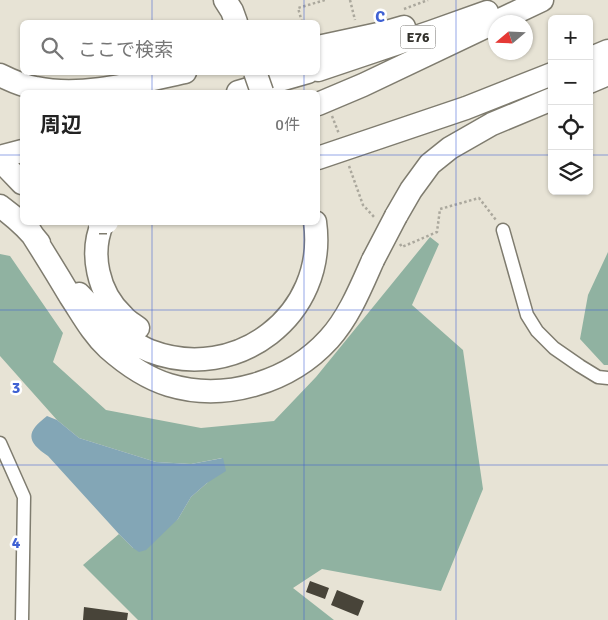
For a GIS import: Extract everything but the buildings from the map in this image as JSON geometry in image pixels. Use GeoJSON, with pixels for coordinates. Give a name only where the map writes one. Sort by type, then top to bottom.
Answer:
{"type":"FeatureCollection","features":[{"type":"Feature","properties":{"kind":"highway"},"geometry":{"type":"LineString","coordinates":[[225,0],[235,20]]}},
{"type":"Feature","properties":{"kind":"highway"},"geometry":{"type":"LineString","coordinates":[[240,0],[249,20]]}},
{"type":"Feature","properties":{"kind":"highway"},"geometry":{"type":"LineString","coordinates":[[320,47],[383,33],[490,0]]}},
{"type":"Feature","properties":{"kind":"highway","name":"E76"},"geometry":{"type":"LineString","coordinates":[[320,69],[431,32],[517,0]]}},
{"type":"Feature","properties":{"kind":"highway"},"geometry":{"type":"LineString","coordinates":[[320,103],[372,81],[542,0]]}},
{"type":"Feature","properties":{"kind":"highway"},"geometry":{"type":"LineString","coordinates":[[593,57],[608,51]]}},
{"type":"Feature","properties":{"kind":"highway"},"geometry":{"type":"LineString","coordinates":[[0,74],[15,82],[51,90]]}},
{"type":"Feature","properties":{"kind":"highway"},"geometry":{"type":"LineString","coordinates":[[593,80],[608,74]]}},
{"type":"Feature","properties":{"kind":"highway"},"geometry":{"type":"LineString","coordinates":[[89,90],[169,75]]}},
{"type":"Feature","properties":{"kind":"highway"},"geometry":{"type":"LineString","coordinates":[[256,75],[261,90]]}},
{"type":"Feature","properties":{"kind":"highway"},"geometry":{"type":"LineString","coordinates":[[269,75],[274,90]]}},
{"type":"Feature","properties":{"kind":"highway"},"geometry":{"type":"LineString","coordinates":[[245,90],[298,75]]}},
{"type":"Feature","properties":{"kind":"highway"},"geometry":{"type":"LineString","coordinates":[[320,157],[466,108],[548,76]]}},
{"type":"Feature","properties":{"kind":"highway"},"geometry":{"type":"LineString","coordinates":[[30,231],[90,328],[106,346],[125,362],[145,375],[169,385],[194,390],[218,391],[244,388],[269,380],[289,370],[310,357],[329,339],[345,318],[373,260],[411,190],[430,164],[450,148],[492,124],[548,100]]}},
{"type":"Feature","properties":{"kind":"highway"},"geometry":{"type":"LineString","coordinates":[[6,165],[20,153]]}},
{"type":"Feature","properties":{"kind":"highway"},"geometry":{"type":"LineString","coordinates":[[0,206],[20,222]]}},
{"type":"Feature","properties":{"kind":"highway"},"geometry":{"type":"LineString","coordinates":[[24,225],[80,295],[131,340],[149,350],[171,357],[192,359],[215,358],[237,352],[258,342],[277,328],[291,313],[304,293],[313,270],[316,247],[315,225]]}},
{"type":"Feature","properties":{"kind":"highway"},"geometry":{"type":"LineString","coordinates":[[103,225],[99,231],[96,252],[98,275],[109,298],[122,316],[158,339],[178,345],[200,346],[224,341],[245,333],[264,321],[280,304],[291,285],[299,264],[302,242],[301,225]]}},
{"type":"Feature","properties":{"kind":"street"},"geometry":{"type":"LineString","coordinates":[[503,230],[527,316],[537,331],[554,348],[580,366],[598,377],[608,378]]}},
{"type":"Feature","properties":{"kind":"street"},"geometry":{"type":"LineString","coordinates":[[0,443],[24,497],[22,620]]}},
{"type":"Feature","properties":{"kind":"path"},"geometry":{"type":"LineString","coordinates":[[301,20],[298,8],[325,0]]}},
{"type":"Feature","properties":{"kind":"path"},"geometry":{"type":"LineString","coordinates":[[350,0],[354,20],[363,18]]}},
{"type":"Feature","properties":{"kind":"path"},"geometry":{"type":"LineString","coordinates":[[397,12],[428,0]]}},
{"type":"Feature","properties":{"kind":"green space"},"geometry":{"type":"Polygon","coordinates":[[[430,237],[439,244],[412,305],[463,350],[483,489],[441,591],[322,569],[293,588],[334,620],[138,620],[83,565],[119,534],[133,548],[178,519],[191,497],[207,483],[222,458],[191,464],[156,462],[79,438],[57,420],[0,356],[0,254],[10,256],[63,333],[53,362],[106,410],[201,428],[274,421],[316,377],[430,237]]]}},
{"type":"Feature","properties":{"kind":"green space"},"geometry":{"type":"Polygon","coordinates":[[[608,252],[608,365],[604,365],[580,339],[588,295],[608,252]]]}},
{"type":"Feature","properties":{"kind":"water"},"geometry":{"type":"Polygon","coordinates":[[[47,416],[57,420],[79,438],[156,462],[191,464],[223,458],[226,471],[207,483],[191,497],[178,519],[146,550],[139,552],[119,534],[32,441],[31,436],[35,427],[47,416]]]}}]}
